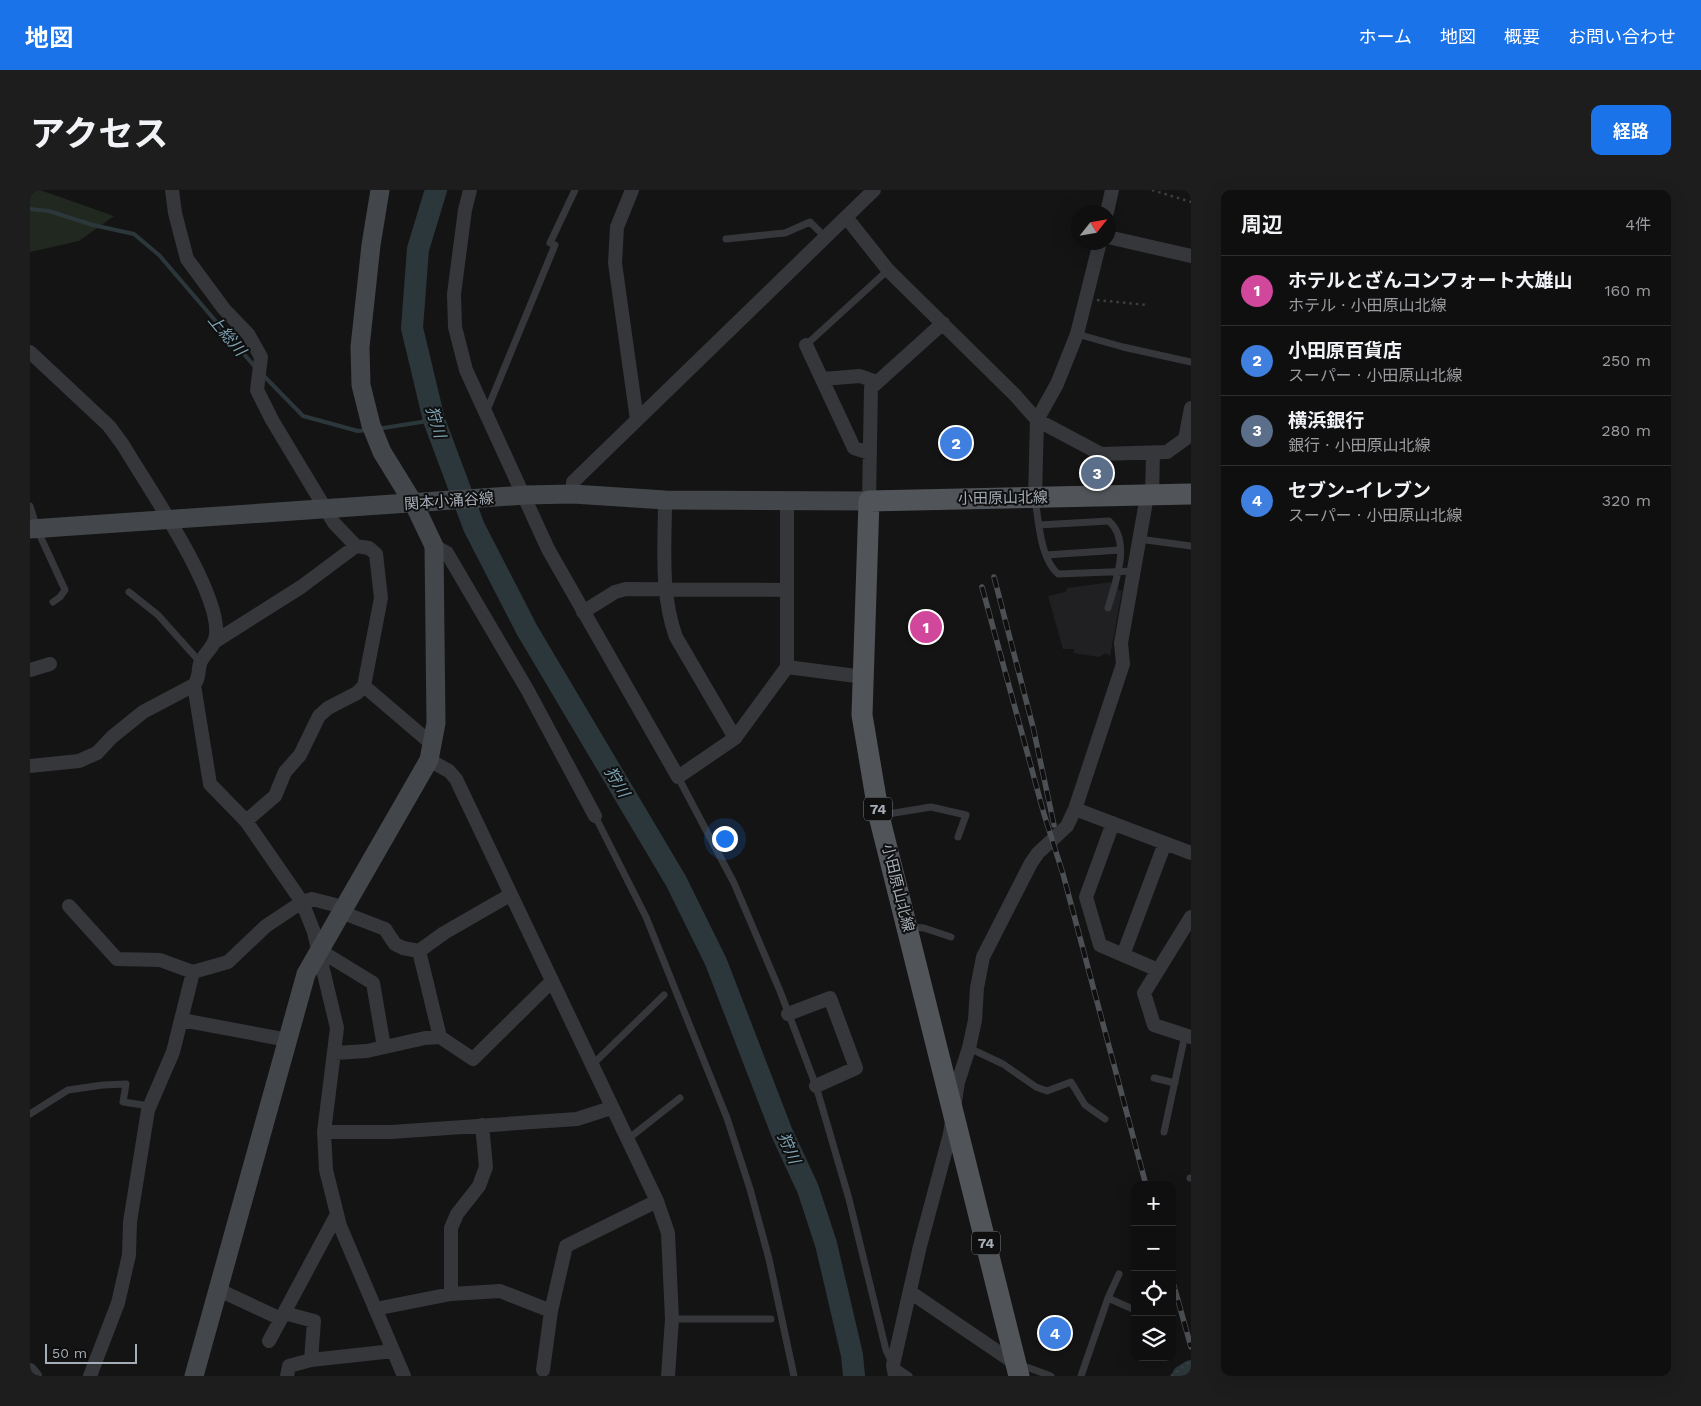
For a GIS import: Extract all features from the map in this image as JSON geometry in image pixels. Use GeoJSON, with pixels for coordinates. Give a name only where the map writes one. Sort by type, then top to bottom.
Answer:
{"type":"FeatureCollection","features":[{"type":"Feature","properties":{"kind":"main road","name":"小田原山北線"},"geometry":{"type":"LineString","coordinates":[[1018,1370],[879,816],[862,715],[869,501],[1191,494]]}},
{"type":"Feature","properties":{"kind":"street"},"geometry":{"type":"LineString","coordinates":[[172,190],[175,213],[187,259],[224,309],[248,334],[261,357],[257,390],[272,420],[306,476],[323,509],[356,546],[369,548],[376,554],[381,598],[364,686],[357,693],[328,708],[319,716],[300,755],[285,772],[275,796],[246,821]]}},
{"type":"Feature","properties":{"kind":"street"},"geometry":{"type":"LineString","coordinates":[[194,1376],[306,974],[431,753],[436,723],[434,546],[422,503],[382,452],[371,425],[361,385],[360,346],[371,245],[380,190]]}},
{"type":"Feature","properties":{"kind":"street"},"geometry":{"type":"LineString","coordinates":[[470,190],[465,210],[454,294],[455,327],[466,370],[548,549],[678,777],[735,738],[787,667],[788,501]]}},
{"type":"Feature","properties":{"kind":"street"},"geometry":{"type":"LineString","coordinates":[[632,190],[618,227],[615,263],[637,420]]}},
{"type":"Feature","properties":{"kind":"street"},"geometry":{"type":"LineString","coordinates":[[573,494],[573,482],[874,190]]}},
{"type":"Feature","properties":{"kind":"street"},"geometry":{"type":"LineString","coordinates":[[1109,205],[1112,190]]}},
{"type":"Feature","properties":{"kind":"street"},"geometry":{"type":"LineString","coordinates":[[846,217],[888,270],[943,323],[1037,420],[1101,454],[1167,452],[1185,439],[1191,408]]}},
{"type":"Feature","properties":{"kind":"street"},"geometry":{"type":"LineString","coordinates":[[1116,239],[1191,256]]}},
{"type":"Feature","properties":{"kind":"street"},"geometry":{"type":"LineString","coordinates":[[1035,498],[1037,420],[1057,384],[1077,334],[1098,250]]}},
{"type":"Feature","properties":{"kind":"street"},"geometry":{"type":"LineString","coordinates":[[869,501],[871,388],[943,323]]}},
{"type":"Feature","properties":{"kind":"street"},"geometry":{"type":"LineString","coordinates":[[806,345],[854,448],[870,453]]}},
{"type":"Feature","properties":{"kind":"street"},"geometry":{"type":"LineString","coordinates":[[30,352],[109,426],[123,445],[197,569],[211,606],[217,633],[214,642],[200,662],[200,678],[194,686],[143,712],[112,737],[97,753],[67,764],[30,766]]}},
{"type":"Feature","properties":{"kind":"street"},"geometry":{"type":"LineString","coordinates":[[822,379],[860,376],[877,382]]}},
{"type":"Feature","properties":{"kind":"street"},"geometry":{"type":"LineString","coordinates":[[894,1371],[910,1292],[950,1134],[958,1082],[969,1048],[975,1020],[977,988],[983,957],[1038,853],[1067,826],[1075,809],[1123,664],[1121,643],[1150,496],[1153,453]]}},
{"type":"Feature","properties":{"kind":"street","name":"関本小涌谷線"},"geometry":{"type":"LineString","coordinates":[[33,529],[167,518],[422,503],[522,495],[573,494],[664,500],[869,501]]}},
{"type":"Feature","properties":{"kind":"street"},"geometry":{"type":"LineString","coordinates":[[664,500],[665,588],[671,622],[676,637],[735,738]]}},
{"type":"Feature","properties":{"kind":"street"},"geometry":{"type":"LineString","coordinates":[[214,642],[301,587],[356,546]]}},
{"type":"Feature","properties":{"kind":"street"},"geometry":{"type":"LineString","coordinates":[[434,546],[447,553],[528,692],[595,816]]}},
{"type":"Feature","properties":{"kind":"street"},"geometry":{"type":"LineString","coordinates":[[583,612],[615,592],[626,588],[786,590]]}},
{"type":"Feature","properties":{"kind":"street"},"geometry":{"type":"LineString","coordinates":[[30,670],[50,664]]}},
{"type":"Feature","properties":{"kind":"street"},"geometry":{"type":"LineString","coordinates":[[787,667],[864,677]]}},
{"type":"Feature","properties":{"kind":"street"},"geometry":{"type":"LineString","coordinates":[[194,686],[210,784],[246,821],[302,902],[314,932],[337,1028],[324,1132],[326,1170],[336,1216],[404,1376]]}},
{"type":"Feature","properties":{"kind":"street"},"geometry":{"type":"LineString","coordinates":[[364,686],[456,779],[611,1108],[657,1201],[668,1233],[672,1319],[668,1376]]}},
{"type":"Feature","properties":{"kind":"street"},"geometry":{"type":"LineString","coordinates":[[1075,809],[1191,852]]}},
{"type":"Feature","properties":{"kind":"street"},"geometry":{"type":"LineString","coordinates":[[1113,823],[1086,897],[1100,945],[1158,970]]}},
{"type":"Feature","properties":{"kind":"street"},"geometry":{"type":"LineString","coordinates":[[1123,954],[1165,842]]}},
{"type":"Feature","properties":{"kind":"street"},"geometry":{"type":"LineString","coordinates":[[69,906],[117,959],[160,960],[193,972],[228,962],[266,926],[302,902],[312,899],[342,910],[385,930],[395,944],[403,948],[420,951],[444,933],[510,895]]}},
{"type":"Feature","properties":{"kind":"street"},"geometry":{"type":"LineString","coordinates":[[1188,1036],[1154,1025],[1144,993],[1191,917]]}},
{"type":"Feature","properties":{"kind":"street"},"geometry":{"type":"LineString","coordinates":[[318,950],[373,983],[384,1047]]}},
{"type":"Feature","properties":{"kind":"street"},"geometry":{"type":"LineString","coordinates":[[420,951],[440,1037]]}},
{"type":"Feature","properties":{"kind":"street"},"geometry":{"type":"LineString","coordinates":[[90,1376],[118,1303],[129,1256],[130,1222],[150,1106],[173,1052],[193,972]]}},
{"type":"Feature","properties":{"kind":"street"},"geometry":{"type":"LineString","coordinates":[[335,1052],[384,1047],[440,1037],[473,1059],[552,982]]}},
{"type":"Feature","properties":{"kind":"street"},"geometry":{"type":"LineString","coordinates":[[788,1014],[830,998],[856,1068],[816,1086]]}},
{"type":"Feature","properties":{"kind":"street"},"geometry":{"type":"LineString","coordinates":[[182,1020],[288,1040]]}},
{"type":"Feature","properties":{"kind":"street"},"geometry":{"type":"LineString","coordinates":[[324,1132],[391,1132],[577,1119],[611,1108]]}},
{"type":"Feature","properties":{"kind":"street"},"geometry":{"type":"LineString","coordinates":[[450,1294],[451,1228],[457,1214],[479,1186],[486,1167],[482,1125]]}},
{"type":"Feature","properties":{"kind":"street"},"geometry":{"type":"LineString","coordinates":[[543,1370],[552,1311],[566,1246],[657,1201]]}},
{"type":"Feature","properties":{"kind":"street"},"geometry":{"type":"LineString","coordinates":[[269,1341],[336,1216]]}},
{"type":"Feature","properties":{"kind":"street"},"geometry":{"type":"LineString","coordinates":[[219,1290],[283,1316],[314,1321],[311,1360]]}},
{"type":"Feature","properties":{"kind":"street"},"geometry":{"type":"LineString","coordinates":[[375,1309],[450,1294],[500,1291],[552,1311]]}},
{"type":"Feature","properties":{"kind":"street"},"geometry":{"type":"LineString","coordinates":[[910,1292],[1018,1370]]}},
{"type":"Feature","properties":{"kind":"street"},"geometry":{"type":"LineString","coordinates":[[287,1376],[289,1366],[311,1360],[393,1350]]}},
{"type":"Feature","properties":{"kind":"street"},"geometry":{"type":"LineString","coordinates":[[30,1370],[35,1376]]}},
{"type":"Feature","properties":{"kind":"lane"},"geometry":{"type":"LineString","coordinates":[[485,415],[555,245],[550,243],[575,190]]}},
{"type":"Feature","properties":{"kind":"lane"},"geometry":{"type":"LineString","coordinates":[[726,239],[785,234],[810,222],[825,237]]}},
{"type":"Feature","properties":{"kind":"lane"},"geometry":{"type":"LineString","coordinates":[[806,345],[888,270]]}},
{"type":"Feature","properties":{"kind":"lane"},"geometry":{"type":"LineString","coordinates":[[1077,334],[1122,347],[1191,362]]}},
{"type":"Feature","properties":{"kind":"lane"},"geometry":{"type":"LineString","coordinates":[[1035,498],[1046,555],[1053,569],[1065,575],[1134,571]]}},
{"type":"Feature","properties":{"kind":"lane"},"geometry":{"type":"LineString","coordinates":[[30,506],[33,529],[65,590],[60,598],[52,602]]}},
{"type":"Feature","properties":{"kind":"lane"},"geometry":{"type":"LineString","coordinates":[[1039,525],[1109,521],[1116,527],[1119,534],[1120,550],[1118,571],[1108,608]]}},
{"type":"Feature","properties":{"kind":"lane"},"geometry":{"type":"LineString","coordinates":[[1140,539],[1191,546]]}},
{"type":"Feature","properties":{"kind":"lane"},"geometry":{"type":"LineString","coordinates":[[1046,555],[1120,550]]}},
{"type":"Feature","properties":{"kind":"lane"},"geometry":{"type":"LineString","coordinates":[[129,592],[158,615],[200,662]]}},
{"type":"Feature","properties":{"kind":"lane"},"geometry":{"type":"LineString","coordinates":[[678,777],[734,883],[816,1086],[849,1199],[886,1350],[894,1371],[909,1376]]}},
{"type":"Feature","properties":{"kind":"lane"},"geometry":{"type":"LineString","coordinates":[[879,816],[931,807],[966,815],[958,837]]}},
{"type":"Feature","properties":{"kind":"lane"},"geometry":{"type":"LineString","coordinates":[[595,816],[646,917],[727,1118],[750,1189],[769,1259],[794,1376]]}},
{"type":"Feature","properties":{"kind":"lane"},"geometry":{"type":"LineString","coordinates":[[908,928],[924,928],[951,937]]}},
{"type":"Feature","properties":{"kind":"lane"},"geometry":{"type":"LineString","coordinates":[[591,1066],[664,995]]}},
{"type":"Feature","properties":{"kind":"lane"},"geometry":{"type":"LineString","coordinates":[[1164,1132],[1188,1036]]}},
{"type":"Feature","properties":{"kind":"lane"},"geometry":{"type":"LineString","coordinates":[[969,1048],[1003,1064],[1036,1087],[1047,1091],[1071,1082],[1085,1105],[1105,1119]]}},
{"type":"Feature","properties":{"kind":"lane"},"geometry":{"type":"LineString","coordinates":[[1154,1078],[1175,1083]]}},
{"type":"Feature","properties":{"kind":"lane"},"geometry":{"type":"LineString","coordinates":[[30,1114],[68,1090],[103,1084],[126,1084],[123,1102],[150,1106]]}},
{"type":"Feature","properties":{"kind":"lane"},"geometry":{"type":"LineString","coordinates":[[628,1139],[680,1098]]}},
{"type":"Feature","properties":{"kind":"lane"},"geometry":{"type":"LineString","coordinates":[[1081,1376],[1108,1298],[1119,1274]]}},
{"type":"Feature","properties":{"kind":"lane"},"geometry":{"type":"LineString","coordinates":[[1108,1298],[1131,1308]]}},
{"type":"Feature","properties":{"kind":"lane"},"geometry":{"type":"LineString","coordinates":[[672,1319],[771,1319]]}},
{"type":"Feature","properties":{"kind":"lane"},"geometry":{"type":"LineString","coordinates":[[1018,1370],[1051,1376]]}},
{"type":"Feature","properties":{"kind":"path"},"geometry":{"type":"LineString","coordinates":[[1152,190],[1191,202]]}},
{"type":"Feature","properties":{"kind":"path"},"geometry":{"type":"LineString","coordinates":[[1086,299],[1146,305]]}},
{"type":"Feature","properties":{"kind":"path"},"geometry":{"type":"LineString","coordinates":[[1171,1376],[1191,1361]]}},
{"type":"Feature","properties":{"kind":"shaded area"},"geometry":{"type":"Polygon","coordinates":[[[30,190],[40,190],[114,216],[79,241],[30,252],[30,190]]]}},
{"type":"Feature","properties":{"kind":"shaded area"},"geometry":{"type":"Polygon","coordinates":[[[1119,581],[1118,590],[1122,591],[1110,656],[1106,653],[1099,657],[1073,653],[1075,649],[1063,649],[1048,596],[1066,592],[1067,588],[1119,581]]]}},
{"type":"Feature","properties":{"kind":"waterway","name":"狩川"},"geometry":{"type":"LineString","coordinates":[[436,190],[418,249],[412,328],[434,420],[474,527],[527,630],[676,881],[716,962],[782,1133],[808,1189],[826,1244],[852,1355],[854,1376]]}},
{"type":"Feature","properties":{"kind":"waterway","name":"上総川"},"geometry":{"type":"LineString","coordinates":[[30,209],[49,211],[93,225],[134,234],[159,255],[255,367]]}},
{"type":"Feature","properties":{"kind":"waterway","name":"上総川"},"geometry":{"type":"LineString","coordinates":[[262,374],[303,416],[358,431],[368,430]]}},
{"type":"Feature","properties":{"kind":"waterway","name":"上総川"},"geometry":{"type":"LineString","coordinates":[[377,429],[434,420]]}},
{"type":"Feature","properties":{"kind":"waterway"},"geometry":{"type":"LineString","coordinates":[[1183,1376],[1191,1371]]}},
{"type":"Feature","properties":{"kind":"railway"},"geometry":{"type":"LineString","coordinates":[[994,577],[1033,727],[1054,825]]}},
{"type":"Feature","properties":{"kind":"railway"},"geometry":{"type":"LineString","coordinates":[[982,587],[1044,814],[1063,874],[1145,1181]]}},
{"type":"Feature","properties":{"kind":"railway"},"geometry":{"type":"LineString","coordinates":[[1176,1293],[1191,1347]]}},
{"type":"Feature","properties":{"kind":"place","name":"小田原百貨店"},"geometry":{"type":"Point","coordinates":[956,443]}},
{"type":"Feature","properties":{"kind":"place","name":"横浜銀行"},"geometry":{"type":"Point","coordinates":[1097,473]}},
{"type":"Feature","properties":{"kind":"place","name":"ホテルとざんコンフォート大雄山"},"geometry":{"type":"Point","coordinates":[926,627]}},
{"type":"Feature","properties":{"kind":"place","name":"セブン-イレブン"},"geometry":{"type":"Point","coordinates":[1055,1333]}}]}
